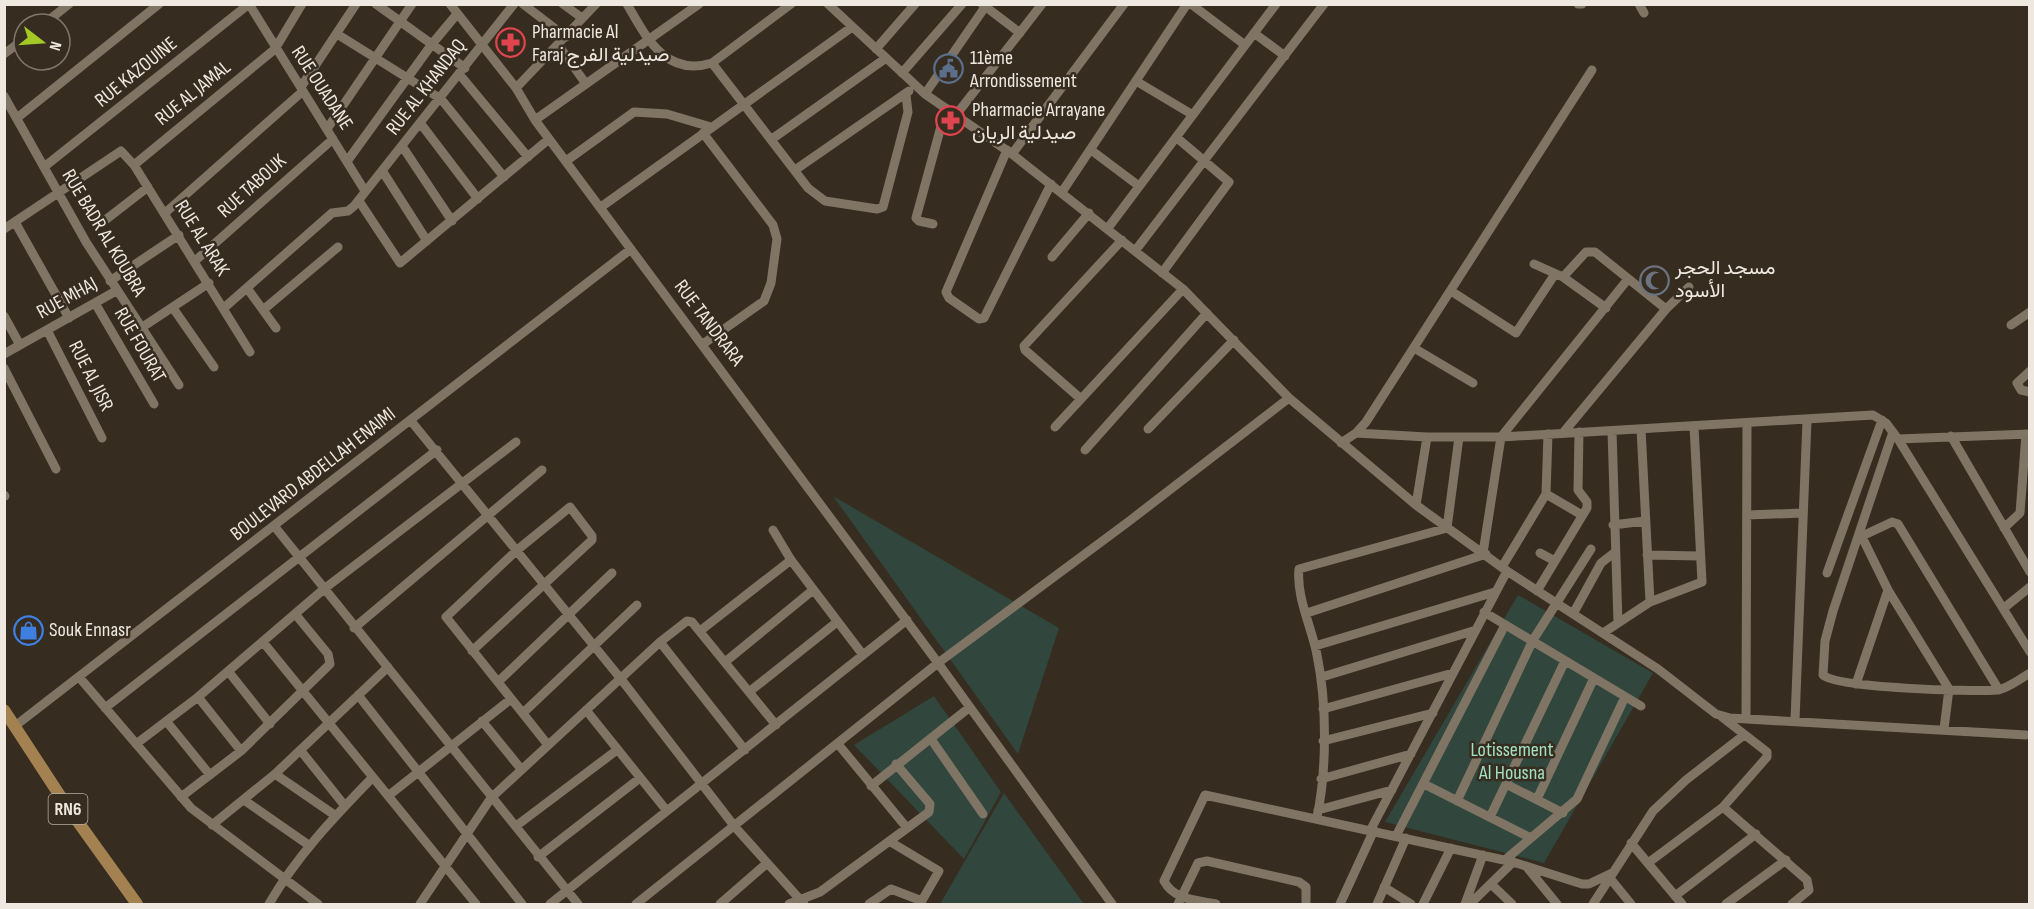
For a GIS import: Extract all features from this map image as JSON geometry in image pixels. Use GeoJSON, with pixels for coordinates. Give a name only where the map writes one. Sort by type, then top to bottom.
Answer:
{"type":"FeatureCollection","features":[{"type":"Feature","properties":{"kind":"main road","name":"RN6"},"geometry":{"type":"LineString","coordinates":[[4,710],[68,808],[137,904]]}},
{"type":"Feature","properties":{"kind":"street"},"geometry":{"type":"LineString","coordinates":[[17,118],[159,4]]}},
{"type":"Feature","properties":{"kind":"street","name":"RUE OUADANE"},"geometry":{"type":"LineString","coordinates":[[249,4],[275,49],[348,160],[365,191]]}},
{"type":"Feature","properties":{"kind":"street","name":"RUE KAZOUINE"},"geometry":{"type":"LineString","coordinates":[[44,167],[249,4]]}},
{"type":"Feature","properties":{"kind":"street","name":"RUE AL JAMAL"},"geometry":{"type":"LineString","coordinates":[[134,165],[275,49],[302,4]]}},
{"type":"Feature","properties":{"kind":"street"},"geometry":{"type":"LineString","coordinates":[[165,213],[302,89],[356,4]]}},
{"type":"Feature","properties":{"kind":"street"},"geometry":{"type":"LineString","coordinates":[[376,4],[432,44],[463,72],[528,157]]}},
{"type":"Feature","properties":{"kind":"street"},"geometry":{"type":"LineString","coordinates":[[327,129],[412,4]]}},
{"type":"Feature","properties":{"kind":"street","name":"RUE TANDRARA"},"geometry":{"type":"LineString","coordinates":[[450,4],[516,88],[535,120],[907,620],[1112,904]]}},
{"type":"Feature","properties":{"kind":"street","name":"RUE AL KHANDAQ"},"geometry":{"type":"LineString","coordinates":[[359,201],[463,72],[514,4]]}},
{"type":"Feature","properties":{"kind":"street"},"geometry":{"type":"LineString","coordinates":[[523,4],[566,37]]}},
{"type":"Feature","properties":{"kind":"street"},"geometry":{"type":"LineString","coordinates":[[563,4],[582,18]]}},
{"type":"Feature","properties":{"kind":"street"},"geometry":{"type":"LineString","coordinates":[[516,88],[559,46],[596,4]]}},
{"type":"Feature","properties":{"kind":"street"},"geometry":{"type":"LineString","coordinates":[[627,4],[650,40],[671,63],[688,67],[712,63],[791,4]]}},
{"type":"Feature","properties":{"kind":"street"},"geometry":{"type":"LineString","coordinates":[[535,120],[699,4]]}},
{"type":"Feature","properties":{"kind":"street"},"geometry":{"type":"LineString","coordinates":[[828,4],[925,94],[1010,152],[1183,289],[1289,398],[1416,505],[1556,604],[1658,669],[1767,752],[1767,757],[1723,807],[1648,863]]}},
{"type":"Feature","properties":{"kind":"street"},"geometry":{"type":"LineString","coordinates":[[876,49],[915,4]]}},
{"type":"Feature","properties":{"kind":"street"},"geometry":{"type":"LineString","coordinates":[[902,72],[962,4]]}},
{"type":"Feature","properties":{"kind":"street"},"geometry":{"type":"LineString","coordinates":[[956,115],[1042,4]]}},
{"type":"Feature","properties":{"kind":"street"},"geometry":{"type":"LineString","coordinates":[[1062,192],[1187,4]]}},
{"type":"Feature","properties":{"kind":"street"},"geometry":{"type":"LineString","coordinates":[[1191,4],[1245,45]]}},
{"type":"Feature","properties":{"kind":"street"},"geometry":{"type":"LineString","coordinates":[[1108,228],[1276,4]]}},
{"type":"Feature","properties":{"kind":"street"},"geometry":{"type":"LineString","coordinates":[[1135,251],[1324,4]]}},
{"type":"Feature","properties":{"kind":"street"},"geometry":{"type":"LineString","coordinates":[[925,94],[983,6],[1020,33]]}},
{"type":"Feature","properties":{"kind":"street"},"geometry":{"type":"LineString","coordinates":[[1051,184],[984,318],[979,319],[949,298],[946,292],[1010,152],[1120,6]]}},
{"type":"Feature","properties":{"kind":"street"},"geometry":{"type":"LineString","coordinates":[[348,160],[432,44],[457,14]]}},
{"type":"Feature","properties":{"kind":"street"},"geometry":{"type":"LineString","coordinates":[[601,207],[744,102],[852,27]]}},
{"type":"Feature","properties":{"kind":"street"},"geometry":{"type":"LineString","coordinates":[[337,33],[441,99],[504,177]]}},
{"type":"Feature","properties":{"kind":"street"},"geometry":{"type":"LineString","coordinates":[[1254,33],[1285,56]]}},
{"type":"Feature","properties":{"kind":"street"},"geometry":{"type":"LineString","coordinates":[[559,46],[586,84]]}},
{"type":"Feature","properties":{"kind":"street"},"geometry":{"type":"LineString","coordinates":[[772,139],[886,58]]}},
{"type":"Feature","properties":{"kind":"street"},"geometry":{"type":"LineString","coordinates":[[712,63],[808,188],[825,201],[877,209],[883,207],[908,112],[906,94]]}},
{"type":"Feature","properties":{"kind":"street"},"geometry":{"type":"LineString","coordinates":[[1341,443],[1356,433],[1366,422],[1592,70]]}},
{"type":"Feature","properties":{"kind":"street"},"geometry":{"type":"LineString","coordinates":[[1136,81],[1193,115]]}},
{"type":"Feature","properties":{"kind":"street"},"geometry":{"type":"LineString","coordinates":[[795,170],[906,94],[915,85]]}},
{"type":"Feature","properties":{"kind":"street","name":"RUE BADR AL KOUBRA"},"geometry":{"type":"LineString","coordinates":[[4,96],[110,282],[178,386]]}},
{"type":"Feature","properties":{"kind":"street"},"geometry":{"type":"LineString","coordinates":[[933,224],[919,221],[916,218],[946,108]]}},
{"type":"Feature","properties":{"kind":"street"},"geometry":{"type":"LineString","coordinates":[[566,161],[634,112],[668,114],[707,130],[773,225],[777,239],[771,283],[764,301],[703,344]]}},
{"type":"Feature","properties":{"kind":"street"},"geometry":{"type":"LineString","coordinates":[[421,124],[478,199]]}},
{"type":"Feature","properties":{"kind":"street"},"geometry":{"type":"LineString","coordinates":[[1162,273],[1228,186],[1228,180],[1176,137]]}},
{"type":"Feature","properties":{"kind":"street","name":"RUE TABOUK"},"geometry":{"type":"LineString","coordinates":[[195,261],[333,139]]}},
{"type":"Feature","properties":{"kind":"street"},"geometry":{"type":"LineString","coordinates":[[225,307],[332,213],[348,211],[359,201],[400,263],[549,139]]}},
{"type":"Feature","properties":{"kind":"street"},"geometry":{"type":"LineString","coordinates":[[402,146],[452,221]]}},
{"type":"Feature","properties":{"kind":"street"},"geometry":{"type":"LineString","coordinates":[[1090,150],[1138,186]]}},
{"type":"Feature","properties":{"kind":"street","name":"RUE AL ARAK"},"geometry":{"type":"LineString","coordinates":[[58,194],[121,151],[134,165],[165,213],[225,307],[250,352]]}},
{"type":"Feature","properties":{"kind":"street"},"geometry":{"type":"LineString","coordinates":[[383,171],[427,241]]}},
{"type":"Feature","properties":{"kind":"street"},"geometry":{"type":"LineString","coordinates":[[104,221],[148,187]]}},
{"type":"Feature","properties":{"kind":"street"},"geometry":{"type":"LineString","coordinates":[[4,229],[58,194]]}},
{"type":"Feature","properties":{"kind":"street"},"geometry":{"type":"LineString","coordinates":[[1052,257],[1089,213]]}},
{"type":"Feature","properties":{"kind":"street"},"geometry":{"type":"LineString","coordinates":[[15,222],[69,318]]}},
{"type":"Feature","properties":{"kind":"street"},"geometry":{"type":"LineString","coordinates":[[110,282],[179,235]]}},
{"type":"Feature","properties":{"kind":"street"},"geometry":{"type":"LineString","coordinates":[[1081,399],[1025,351],[1024,346],[1122,240]]}},
{"type":"Feature","properties":{"kind":"street"},"geometry":{"type":"LineString","coordinates":[[263,310],[338,247]]}},
{"type":"Feature","properties":{"kind":"street","name":"BOULEVARD ABDELLAH ENAIMI"},"geometry":{"type":"LineString","coordinates":[[15,726],[275,527],[631,249]]}},
{"type":"Feature","properties":{"kind":"street"},"geometry":{"type":"LineString","coordinates":[[1451,291],[1516,333],[1559,275],[1586,252],[1591,251],[1666,309]]}},
{"type":"Feature","properties":{"kind":"street"},"geometry":{"type":"LineString","coordinates":[[1534,264],[1559,275],[1606,308]]}},
{"type":"Feature","properties":{"kind":"street"},"geometry":{"type":"LineString","coordinates":[[1485,553],[1501,437],[1628,279]]}},
{"type":"Feature","properties":{"kind":"street"},"geometry":{"type":"LineString","coordinates":[[141,328],[209,283]]}},
{"type":"Feature","properties":{"kind":"street"},"geometry":{"type":"LineString","coordinates":[[1563,433],[1666,309],[1689,287]]}},
{"type":"Feature","properties":{"kind":"street"},"geometry":{"type":"LineString","coordinates":[[247,288],[276,328]]}},
{"type":"Feature","properties":{"kind":"street"},"geometry":{"type":"LineString","coordinates":[[1055,427],[1183,289]]}},
{"type":"Feature","properties":{"kind":"street","name":"RUE MHAJ"},"geometry":{"type":"LineString","coordinates":[[4,354],[116,291]]}},
{"type":"Feature","properties":{"kind":"street","name":"RUE FOURAT"},"geometry":{"type":"LineString","coordinates":[[95,303],[154,404]]}},
{"type":"Feature","properties":{"kind":"street"},"geometry":{"type":"LineString","coordinates":[[173,308],[214,367]]}},
{"type":"Feature","properties":{"kind":"street"},"geometry":{"type":"LineString","coordinates":[[2011,325],[2030,312]]}},
{"type":"Feature","properties":{"kind":"street"},"geometry":{"type":"LineString","coordinates":[[1085,450],[1207,313]]}},
{"type":"Feature","properties":{"kind":"street"},"geometry":{"type":"LineString","coordinates":[[4,316],[20,345]]}},
{"type":"Feature","properties":{"kind":"street","name":"RUE AL JISR"},"geometry":{"type":"LineString","coordinates":[[47,330],[102,438]]}},
{"type":"Feature","properties":{"kind":"street"},"geometry":{"type":"LineString","coordinates":[[1148,429],[1234,340]]}},
{"type":"Feature","properties":{"kind":"street"},"geometry":{"type":"LineString","coordinates":[[1414,348],[1473,383]]}},
{"type":"Feature","properties":{"kind":"street"},"geometry":{"type":"LineString","coordinates":[[4,368],[56,469]]}},
{"type":"Feature","properties":{"kind":"street"},"geometry":{"type":"LineString","coordinates":[[2030,371],[2017,383],[2021,390],[2030,393]]}},
{"type":"Feature","properties":{"kind":"street"},"geometry":{"type":"LineString","coordinates":[[636,904],[938,663],[1128,522],[1289,398]]}},
{"type":"Feature","properties":{"kind":"street"},"geometry":{"type":"LineString","coordinates":[[1356,433],[1427,437],[1501,437],[1807,421],[1873,415],[1882,420],[1896,436],[2030,652]]}},
{"type":"Feature","properties":{"kind":"street"},"geometry":{"type":"LineString","coordinates":[[1827,573],[1882,420]]}},
{"type":"Feature","properties":{"kind":"street"},"geometry":{"type":"LineString","coordinates":[[411,421],[437,450],[568,616],[621,679],[735,827],[802,903]]}},
{"type":"Feature","properties":{"kind":"street"},"geometry":{"type":"LineString","coordinates":[[1795,720],[1807,421]]}},
{"type":"Feature","properties":{"kind":"street"},"geometry":{"type":"LineString","coordinates":[[1746,718],[1747,423]]}},
{"type":"Feature","properties":{"kind":"street"},"geometry":{"type":"LineString","coordinates":[[1603,633],[1650,602],[1702,582],[1694,426]]}},
{"type":"Feature","properties":{"kind":"street"},"geometry":{"type":"LineString","coordinates":[[1641,429],[1650,602]]}},
{"type":"Feature","properties":{"kind":"street"},"geometry":{"type":"LineString","coordinates":[[1612,431],[1613,525],[1618,623]]}},
{"type":"Feature","properties":{"kind":"street"},"geometry":{"type":"LineString","coordinates":[[1538,591],[1588,503],[1578,490],[1579,432]]}},
{"type":"Feature","properties":{"kind":"street"},"geometry":{"type":"LineString","coordinates":[[1340,904],[1392,790],[1546,494],[1548,434]]}},
{"type":"Feature","properties":{"kind":"street"},"geometry":{"type":"LineString","coordinates":[[1896,436],[2028,434],[2020,513],[2004,528]]}},
{"type":"Feature","properties":{"kind":"street"},"geometry":{"type":"LineString","coordinates":[[1896,436],[1828,629],[1823,672],[1830,680],[1856,684],[1999,690],[2030,674]]}},
{"type":"Feature","properties":{"kind":"street"},"geometry":{"type":"LineString","coordinates":[[1951,436],[2030,572]]}},
{"type":"Feature","properties":{"kind":"street"},"geometry":{"type":"LineString","coordinates":[[1416,505],[1427,437]]}},
{"type":"Feature","properties":{"kind":"street"},"geometry":{"type":"LineString","coordinates":[[1447,528],[1460,437]]}},
{"type":"Feature","properties":{"kind":"street"},"geometry":{"type":"LineString","coordinates":[[136,744],[198,697],[324,589],[516,442]]}},
{"type":"Feature","properties":{"kind":"street"},"geometry":{"type":"LineString","coordinates":[[105,708],[437,450]]}},
{"type":"Feature","properties":{"kind":"street"},"geometry":{"type":"LineString","coordinates":[[354,628],[542,470]]}},
{"type":"Feature","properties":{"kind":"street"},"geometry":{"type":"LineString","coordinates":[[1546,494],[1582,515]]}},
{"type":"Feature","properties":{"kind":"street"},"geometry":{"type":"LineString","coordinates":[[472,651],[593,538],[572,508],[568,507],[516,551],[446,617],[472,651],[548,745]]}},
{"type":"Feature","properties":{"kind":"street"},"geometry":{"type":"LineString","coordinates":[[1748,515],[1803,513]]}},
{"type":"Feature","properties":{"kind":"street"},"geometry":{"type":"LineString","coordinates":[[1613,525],[1645,521]]}},
{"type":"Feature","properties":{"kind":"street"},"geometry":{"type":"LineString","coordinates":[[1860,538],[1892,522],[1898,525],[1999,690]]}},
{"type":"Feature","properties":{"kind":"street"},"geometry":{"type":"LineString","coordinates":[[275,527],[578,904]]}},
{"type":"Feature","properties":{"kind":"street"},"geometry":{"type":"LineString","coordinates":[[1318,814],[1323,741],[1322,677],[1298,577],[1299,569],[1303,566],[1447,528]]}},
{"type":"Feature","properties":{"kind":"street"},"geometry":{"type":"LineString","coordinates":[[774,530],[791,560],[863,655]]}},
{"type":"Feature","properties":{"kind":"street"},"geometry":{"type":"LineString","coordinates":[[1860,538],[1888,591],[1949,689],[1944,729]]}},
{"type":"Feature","properties":{"kind":"street"},"geometry":{"type":"LineString","coordinates":[[1457,801],[1533,640],[1590,549]]}},
{"type":"Feature","properties":{"kind":"street"},"geometry":{"type":"LineString","coordinates":[[1307,613],[1485,553]]}},
{"type":"Feature","properties":{"kind":"street"},"geometry":{"type":"LineString","coordinates":[[1540,553],[1555,561]]}},
{"type":"Feature","properties":{"kind":"street"},"geometry":{"type":"LineString","coordinates":[[1573,614],[1601,563],[1614,553]]}},
{"type":"Feature","properties":{"kind":"street"},"geometry":{"type":"LineString","coordinates":[[1647,555],[1700,556]]}},
{"type":"Feature","properties":{"kind":"street"},"geometry":{"type":"LineString","coordinates":[[700,631],[791,560]]}},
{"type":"Feature","properties":{"kind":"street"},"geometry":{"type":"LineString","coordinates":[[498,682],[612,573]]}},
{"type":"Feature","properties":{"kind":"street"},"geometry":{"type":"LineString","coordinates":[[2004,608],[2030,587]]}},
{"type":"Feature","properties":{"kind":"street"},"geometry":{"type":"LineString","coordinates":[[725,662],[813,590]]}},
{"type":"Feature","properties":{"kind":"street"},"geometry":{"type":"LineString","coordinates":[[1856,684],[1888,591]]}},
{"type":"Feature","properties":{"kind":"street"},"geometry":{"type":"LineString","coordinates":[[1315,646],[1495,592]]}},
{"type":"Feature","properties":{"kind":"street"},"geometry":{"type":"LineString","coordinates":[[523,713],[637,605]]}},
{"type":"Feature","properties":{"kind":"street"},"geometry":{"type":"LineString","coordinates":[[1484,612],[1641,706]]}},
{"type":"Feature","properties":{"kind":"street"},"geometry":{"type":"LineString","coordinates":[[181,797],[241,751],[330,664],[331,658],[296,615]]}},
{"type":"Feature","properties":{"kind":"street"},"geometry":{"type":"LineString","coordinates":[[550,904],[907,620]]}},
{"type":"Feature","properties":{"kind":"street"},"geometry":{"type":"LineString","coordinates":[[420,904],[491,798],[660,642],[687,621],[692,622],[700,631],[776,725]]}},
{"type":"Feature","properties":{"kind":"street"},"geometry":{"type":"LineString","coordinates":[[750,692],[837,622]]}},
{"type":"Feature","properties":{"kind":"street"},"geometry":{"type":"LineString","coordinates":[[1396,836],[1505,625]]}},
{"type":"Feature","properties":{"kind":"street"},"geometry":{"type":"LineString","coordinates":[[1322,677],[1473,632]]}},
{"type":"Feature","properties":{"kind":"street"},"geometry":{"type":"LineString","coordinates":[[263,642],[476,904]]}},
{"type":"Feature","properties":{"kind":"street"},"geometry":{"type":"LineString","coordinates":[[660,642],[745,750]]}},
{"type":"Feature","properties":{"kind":"street"},"geometry":{"type":"LineString","coordinates":[[1490,817],[1564,661]]}},
{"type":"Feature","properties":{"kind":"street"},"geometry":{"type":"LineString","coordinates":[[212,825],[301,751],[388,667]]}},
{"type":"Feature","properties":{"kind":"street"},"geometry":{"type":"LineString","coordinates":[[228,671],[270,724]]}},
{"type":"Feature","properties":{"kind":"street"},"geometry":{"type":"LineString","coordinates":[[1323,709],[1453,673]]}},
{"type":"Feature","properties":{"kind":"street"},"geometry":{"type":"LineString","coordinates":[[79,677],[181,797],[212,825],[318,904]]}},
{"type":"Feature","properties":{"kind":"street"},"geometry":{"type":"LineString","coordinates":[[1537,799],[1594,678]]}},
{"type":"Feature","properties":{"kind":"street"},"geometry":{"type":"LineString","coordinates":[[358,695],[522,904]]}},
{"type":"Feature","properties":{"kind":"street"},"geometry":{"type":"LineString","coordinates":[[198,697],[241,751]]}},
{"type":"Feature","properties":{"kind":"street"},"geometry":{"type":"LineString","coordinates":[[1470,904],[1491,884],[1531,838],[1571,806],[1581,791],[1625,697]]}},
{"type":"Feature","properties":{"kind":"street"},"geometry":{"type":"LineString","coordinates":[[388,796],[511,699]]}},
{"type":"Feature","properties":{"kind":"street"},"geometry":{"type":"LineString","coordinates":[[871,786],[970,707]]}},
{"type":"Feature","properties":{"kind":"street"},"geometry":{"type":"LineString","coordinates":[[586,710],[667,811]]}},
{"type":"Feature","properties":{"kind":"street"},"geometry":{"type":"LineString","coordinates":[[1323,741],[1433,713]]}},
{"type":"Feature","properties":{"kind":"street"},"geometry":{"type":"LineString","coordinates":[[1721,716],[2026,735]]}},
{"type":"Feature","properties":{"kind":"street"},"geometry":{"type":"LineString","coordinates":[[482,721],[521,769]]}},
{"type":"Feature","properties":{"kind":"street"},"geometry":{"type":"LineString","coordinates":[[167,722],[210,775]]}},
{"type":"Feature","properties":{"kind":"street"},"geometry":{"type":"LineString","coordinates":[[1593,904],[1631,843],[1659,804],[1744,735]]}},
{"type":"Feature","properties":{"kind":"street"},"geometry":{"type":"LineString","coordinates":[[931,739],[983,814]]}},
{"type":"Feature","properties":{"kind":"street"},"geometry":{"type":"LineString","coordinates":[[838,744],[907,828]]}},
{"type":"Feature","properties":{"kind":"street"},"geometry":{"type":"LineString","coordinates":[[516,826],[617,750]]}},
{"type":"Feature","properties":{"kind":"street"},"geometry":{"type":"LineString","coordinates":[[301,751],[345,806]]}},
{"type":"Feature","properties":{"kind":"street"},"geometry":{"type":"LineString","coordinates":[[1321,779],[1411,754]]}},
{"type":"Feature","properties":{"kind":"street"},"geometry":{"type":"LineString","coordinates":[[789,904],[802,903],[820,892],[932,808],[896,764]]}},
{"type":"Feature","properties":{"kind":"street"},"geometry":{"type":"LineString","coordinates":[[275,774],[336,816]]}},
{"type":"Feature","properties":{"kind":"street"},"geometry":{"type":"LineString","coordinates":[[269,904],[284,878],[310,846],[372,778]]}},
{"type":"Feature","properties":{"kind":"street"},"geometry":{"type":"LineString","coordinates":[[538,857],[640,778]]}},
{"type":"Feature","properties":{"kind":"street"},"geometry":{"type":"LineString","coordinates":[[1424,784],[1531,838]]}},
{"type":"Feature","properties":{"kind":"street"},"geometry":{"type":"LineString","coordinates":[[1506,784],[1563,813]]}},
{"type":"Feature","properties":{"kind":"street"},"geometry":{"type":"LineString","coordinates":[[1318,814],[1392,790]]}},
{"type":"Feature","properties":{"kind":"street"},"geometry":{"type":"LineString","coordinates":[[1216,904],[1184,901],[1171,892],[1164,881],[1205,795],[1318,814],[1396,836],[1509,861],[1582,884],[1589,884],[1610,875]]}},
{"type":"Feature","properties":{"kind":"street"},"geometry":{"type":"LineString","coordinates":[[244,800],[310,846]]}},
{"type":"Feature","properties":{"kind":"street"},"geometry":{"type":"LineString","coordinates":[[1723,807],[1807,880],[1810,888],[1792,904]]}},
{"type":"Feature","properties":{"kind":"street"},"geometry":{"type":"LineString","coordinates":[[1675,896],[1756,834]]}},
{"type":"Feature","properties":{"kind":"street"},"geometry":{"type":"LineString","coordinates":[[1377,904],[1406,838]]}},
{"type":"Feature","properties":{"kind":"street"},"geometry":{"type":"LineString","coordinates":[[869,904],[891,889],[921,903],[938,869],[889,842]]}},
{"type":"Feature","properties":{"kind":"street"},"geometry":{"type":"LineString","coordinates":[[1631,843],[1682,904]]}},
{"type":"Feature","properties":{"kind":"street"},"geometry":{"type":"LineString","coordinates":[[1423,904],[1451,848]]}},
{"type":"Feature","properties":{"kind":"street"},"geometry":{"type":"LineString","coordinates":[[1465,904],[1483,855]]}},
{"type":"Feature","properties":{"kind":"street"},"geometry":{"type":"LineString","coordinates":[[1726,904],[1786,860]]}},
{"type":"Feature","properties":{"kind":"street"},"geometry":{"type":"LineString","coordinates":[[1184,901],[1198,863],[1207,861],[1299,882],[1306,887],[1306,904]]}},
{"type":"Feature","properties":{"kind":"street"},"geometry":{"type":"LineString","coordinates":[[720,904],[766,864]]}},
{"type":"Feature","properties":{"kind":"street"},"geometry":{"type":"LineString","coordinates":[[1526,866],[1557,904]]}},
{"type":"Feature","properties":{"kind":"street"},"geometry":{"type":"LineString","coordinates":[[1610,875],[1631,904]]}},
{"type":"Feature","properties":{"kind":"street"},"geometry":{"type":"LineString","coordinates":[[1491,884],[1512,904]]}},
{"type":"Feature","properties":{"kind":"street"},"geometry":{"type":"LineString","coordinates":[[1384,887],[1411,904]]}},
{"type":"Feature","properties":{"kind":"green space"},"geometry":{"type":"Polygon","coordinates":[[[833,496],[1059,628],[1018,754],[833,496]]]}},
{"type":"Feature","properties":{"kind":"green space","name":"Lotissement Al Housna"},"geometry":{"type":"Polygon","coordinates":[[[1518,595],[1653,673],[1544,863],[1385,822],[1518,595]]]}},
{"type":"Feature","properties":{"kind":"green space"},"geometry":{"type":"Polygon","coordinates":[[[934,696],[1001,792],[964,859],[854,745],[934,696]]]}},
{"type":"Feature","properties":{"kind":"green space"},"geometry":{"type":"Polygon","coordinates":[[[1004,793],[1084,904],[940,904],[1004,793]]]}},
{"type":"Feature","properties":{"kind":"place","name":"Pharmacie Al Faraj صيدلية الفرج"},"geometry":{"type":"Point","coordinates":[511,43]}},
{"type":"Feature","properties":{"kind":"place","name":"11ème Arrondissement"},"geometry":{"type":"Point","coordinates":[949,69]}},
{"type":"Feature","properties":{"kind":"place","name":"Pharmacie Arrayane صيدلية الريان"},"geometry":{"type":"Point","coordinates":[951,121]}},
{"type":"Feature","properties":{"kind":"place","name":"مسجد الحجر الأسود"},"geometry":{"type":"Point","coordinates":[1654,280]}},
{"type":"Feature","properties":{"kind":"place","name":"Souk Ennasr"},"geometry":{"type":"Point","coordinates":[28,630]}}]}
